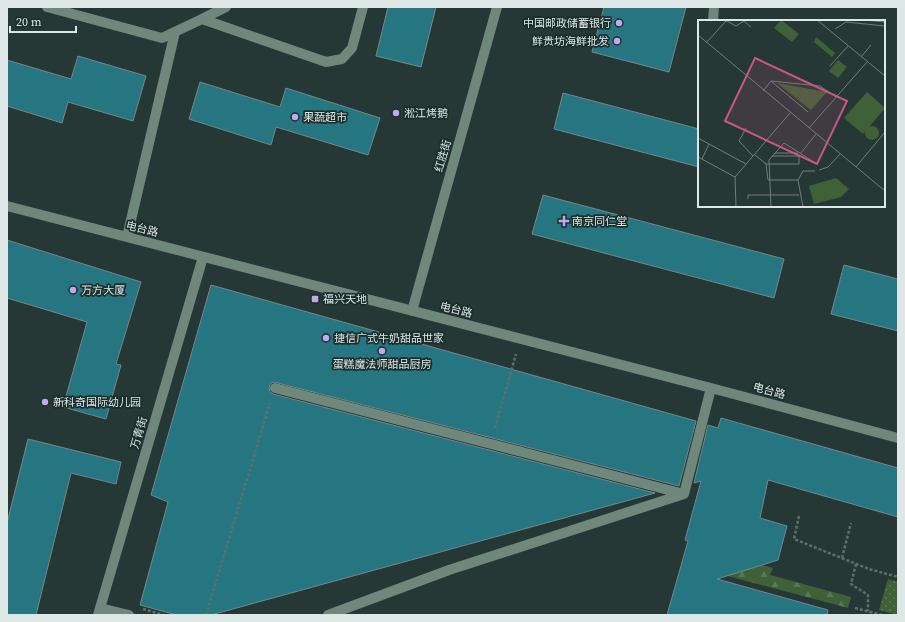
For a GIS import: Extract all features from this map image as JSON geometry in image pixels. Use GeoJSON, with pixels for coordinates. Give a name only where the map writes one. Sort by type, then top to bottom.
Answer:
{"type":"FeatureCollection","features":[{"type":"Feature","properties":{"kind":"street"},"geometry":{"type":"LineString","coordinates":[[47,7],[162,38],[226,7]]}},
{"type":"Feature","properties":{"kind":"street"},"geometry":{"type":"LineString","coordinates":[[202,19],[326,62],[342,59],[352,48],[363,7]]}},
{"type":"Feature","properties":{"kind":"street","name":"红胜街"},"geometry":{"type":"LineString","coordinates":[[412,311],[498,7]]}},
{"type":"Feature","properties":{"kind":"street"},"geometry":{"type":"LineString","coordinates":[[713,20],[714,7]]}},
{"type":"Feature","properties":{"kind":"street"},"geometry":{"type":"LineString","coordinates":[[127,237],[175,32]]}},
{"type":"Feature","properties":{"kind":"street","name":"电台路"},"geometry":{"type":"LineString","coordinates":[[7,206],[712,388],[898,438]]}},
{"type":"Feature","properties":{"kind":"street","name":"万青街"},"geometry":{"type":"LineString","coordinates":[[99,612],[203,257]]}},
{"type":"Feature","properties":{"kind":"street"},"geometry":{"type":"LineString","coordinates":[[275,388],[684,494]]}},
{"type":"Feature","properties":{"kind":"street"},"geometry":{"type":"LineString","coordinates":[[684,494],[712,388]]}},
{"type":"Feature","properties":{"kind":"street"},"geometry":{"type":"LineString","coordinates":[[328,615],[449,570],[684,494]]}},
{"type":"Feature","properties":{"kind":"street"},"geometry":{"type":"LineString","coordinates":[[99,612],[129,615]]}},
{"type":"Feature","properties":{"kind":"path"},"geometry":{"type":"LineString","coordinates":[[491,444],[520,339]]}},
{"type":"Feature","properties":{"kind":"path"},"geometry":{"type":"LineString","coordinates":[[206,615],[275,388]]}},
{"type":"Feature","properties":{"kind":"path"},"geometry":{"type":"LineString","coordinates":[[799,516],[794,539],[869,569],[898,577]]}},
{"type":"Feature","properties":{"kind":"path"},"geometry":{"type":"LineString","coordinates":[[842,558],[851,522]]}},
{"type":"Feature","properties":{"kind":"path"},"geometry":{"type":"LineString","coordinates":[[856,564],[851,584],[868,595],[868,611]]}},
{"type":"Feature","properties":{"kind":"path"},"geometry":{"type":"LineString","coordinates":[[855,608],[882,615]]}},
{"type":"Feature","properties":{"kind":"green space"},"geometry":{"type":"Polygon","coordinates":[[[730,556],[773,568],[770,575],[851,597],[848,608],[724,575],[730,556]]]}},
{"type":"Feature","properties":{"kind":"green space"},"geometry":{"type":"Polygon","coordinates":[[[888,579],[898,582],[898,615],[879,610],[888,579]]]}},
{"type":"Feature","properties":{"kind":"building"},"geometry":{"type":"Polygon","coordinates":[[[388,7],[436,7],[421,67],[376,56],[388,7]]]}},
{"type":"Feature","properties":{"kind":"building"},"geometry":{"type":"Polygon","coordinates":[[[604,7],[686,7],[669,72],[592,52],[604,7]]]}},
{"type":"Feature","properties":{"kind":"building"},"geometry":{"type":"Polygon","coordinates":[[[78,56],[146,76],[133,121],[68,102],[62,123],[7,106],[7,60],[71,79],[78,56]]]}},
{"type":"Feature","properties":{"kind":"building"},"geometry":{"type":"Polygon","coordinates":[[[200,82],[280,107],[286,88],[380,118],[368,155],[276,127],[271,145],[189,119],[200,82]]]}},
{"type":"Feature","properties":{"kind":"building"},"geometry":{"type":"Polygon","coordinates":[[[563,93],[698,129],[698,167],[554,129],[563,93]]]}},
{"type":"Feature","properties":{"kind":"building"},"geometry":{"type":"Polygon","coordinates":[[[543,195],[784,259],[774,298],[532,234],[543,195]]]}},
{"type":"Feature","properties":{"kind":"building","name":"万方大厦"},"geometry":{"type":"Polygon","coordinates":[[[7,240],[141,282],[116,364],[121,365],[106,419],[63,407],[87,322],[7,298],[7,240]]]}},
{"type":"Feature","properties":{"kind":"building"},"geometry":{"type":"Polygon","coordinates":[[[844,265],[898,279],[898,331],[831,314],[844,265]]]}},
{"type":"Feature","properties":{"kind":"building"},"geometry":{"type":"Polygon","coordinates":[[[211,285],[696,421],[679,486],[274,382],[271,383],[269,387],[270,392],[273,394],[655,493],[211,615],[177,615],[140,605],[168,502],[151,495],[211,285]]]}},
{"type":"Feature","properties":{"kind":"building"},"geometry":{"type":"Polygon","coordinates":[[[721,418],[898,468],[898,517],[768,480],[760,518],[787,526],[778,560],[717,579],[828,610],[827,615],[667,615],[688,541],[685,540],[701,481],[694,483],[708,425],[718,428],[721,418]]]}},
{"type":"Feature","properties":{"kind":"building"},"geometry":{"type":"Polygon","coordinates":[[[28,439],[121,462],[116,484],[71,473],[36,615],[7,615],[7,523],[28,439]]]}},
{"type":"Feature","properties":{"kind":"place","name":"中国邮政储蓄银行"},"geometry":{"type":"Point","coordinates":[619,23]}},
{"type":"Feature","properties":{"kind":"place","name":"鲜贵坊海鲜批发"},"geometry":{"type":"Point","coordinates":[617,41]}},
{"type":"Feature","properties":{"kind":"place","name":"淞江烤鹅"},"geometry":{"type":"Point","coordinates":[396,113]}},
{"type":"Feature","properties":{"kind":"place","name":"果蔬超市"},"geometry":{"type":"Point","coordinates":[295,117]}},
{"type":"Feature","properties":{"kind":"place","name":"南京同仁堂"},"geometry":{"type":"Point","coordinates":[564,221]}},
{"type":"Feature","properties":{"kind":"place","name":"万方大厦"},"geometry":{"type":"Point","coordinates":[73,290]}},
{"type":"Feature","properties":{"kind":"place","name":"福兴天地"},"geometry":{"type":"Point","coordinates":[315,299]}},
{"type":"Feature","properties":{"kind":"place","name":"捷信广式牛奶甜品世家"},"geometry":{"type":"Point","coordinates":[326,338]}},
{"type":"Feature","properties":{"kind":"place","name":"蛋糕魔法师甜品厨房"},"geometry":{"type":"Point","coordinates":[382,351]}},
{"type":"Feature","properties":{"kind":"place","name":"新科奇国际幼儿园"},"geometry":{"type":"Point","coordinates":[45,402]}}]}
